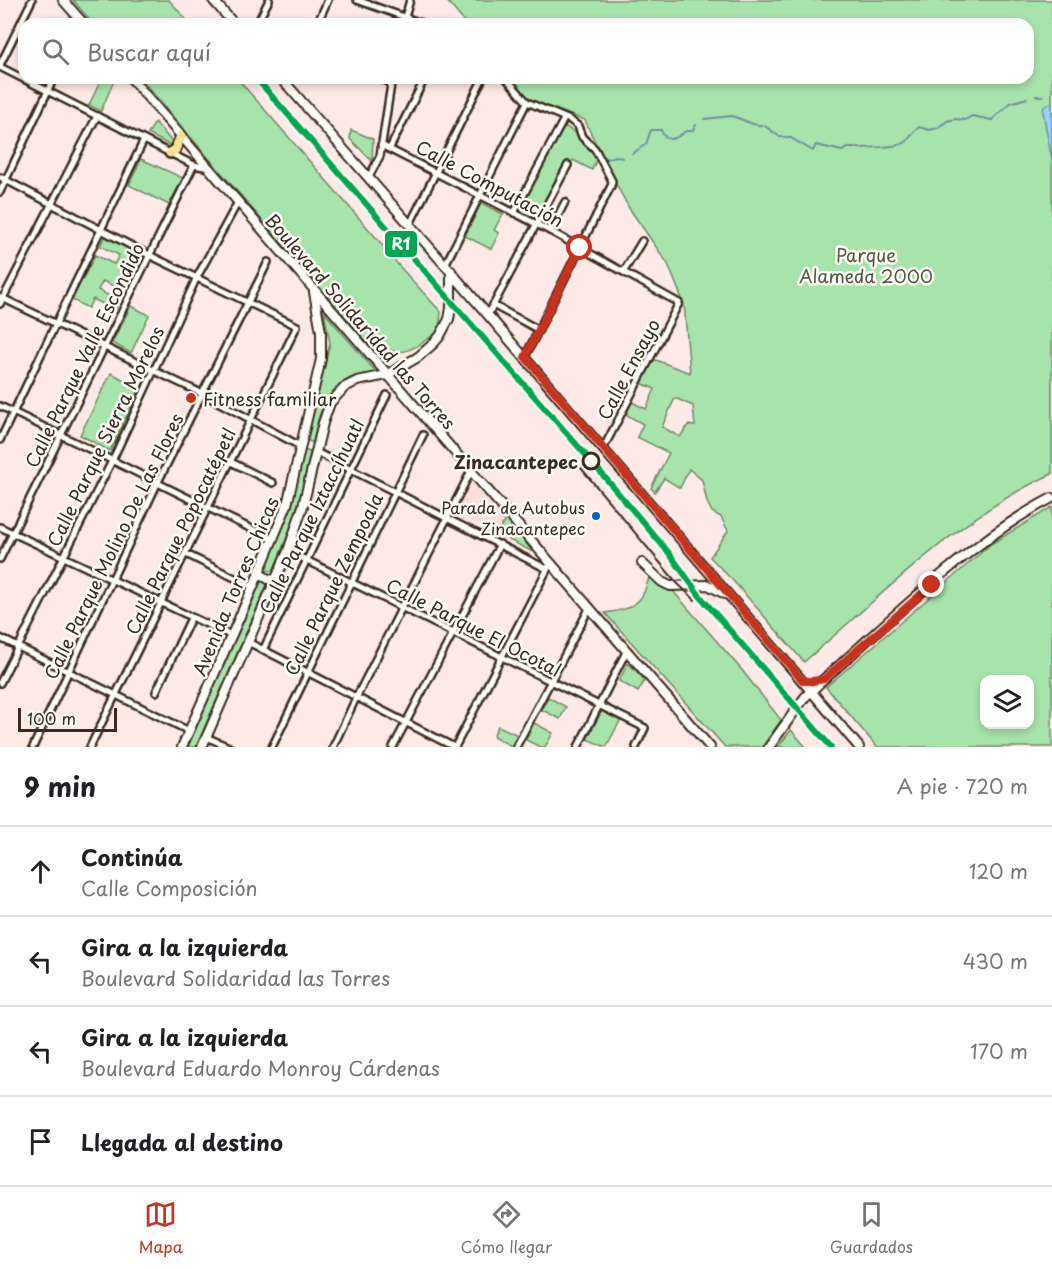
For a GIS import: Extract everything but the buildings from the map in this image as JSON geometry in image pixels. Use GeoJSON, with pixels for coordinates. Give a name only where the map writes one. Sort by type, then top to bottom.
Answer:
{"type":"FeatureCollection","features":[{"type":"Feature","properties":{"kind":"main road"},"geometry":{"type":"LineString","coordinates":[[63,0],[78,18]]}},
{"type":"Feature","properties":{"kind":"main road"},"geometry":{"type":"LineString","coordinates":[[213,0],[229,18]]}},
{"type":"Feature","properties":{"kind":"main road","name":"Boulevard Solidaridad las Torres"},"geometry":{"type":"LineString","coordinates":[[135,84],[471,471],[549,566],[590,607],[705,745]]}},
{"type":"Feature","properties":{"kind":"main road"},"geometry":{"type":"LineString","coordinates":[[288,84],[859,747]]}},
{"type":"Feature","properties":{"kind":"main road"},"geometry":{"type":"LineString","coordinates":[[170,153],[175,150],[181,136]]}},
{"type":"Feature","properties":{"kind":"main road","name":"Avenida Torres Chicas"},"geometry":{"type":"LineString","coordinates":[[202,747],[288,551],[303,506],[326,414],[338,393],[357,381],[387,375],[418,357],[433,344],[446,327],[451,308],[448,268]]}},
{"type":"Feature","properties":{"kind":"main road","name":"Avenida Torres Chicas"},"geometry":{"type":"LineString","coordinates":[[182,747],[287,505],[322,353],[320,321],[314,292]]}},
{"type":"Feature","properties":{"kind":"main road"},"geometry":{"type":"LineString","coordinates":[[300,446],[309,447],[316,452]]}},
{"type":"Feature","properties":{"kind":"main road"},"geometry":{"type":"LineString","coordinates":[[769,747],[812,690],[824,679],[967,555],[1052,498]]}},
{"type":"Feature","properties":{"kind":"main road"},"geometry":{"type":"LineString","coordinates":[[642,563],[662,582],[670,586],[708,585],[733,600]]}},
{"type":"Feature","properties":{"kind":"main road"},"geometry":{"type":"LineString","coordinates":[[259,573],[268,579],[275,579]]}},
{"type":"Feature","properties":{"kind":"main road"},"geometry":{"type":"LineString","coordinates":[[803,681],[824,679]]}},
{"type":"Feature","properties":{"kind":"street"},"geometry":{"type":"LineString","coordinates":[[23,18],[32,0]]}},
{"type":"Feature","properties":{"kind":"street"},"geometry":{"type":"LineString","coordinates":[[260,18],[269,0]]}},
{"type":"Feature","properties":{"kind":"street"},"geometry":{"type":"LineString","coordinates":[[320,18],[328,0]]}},
{"type":"Feature","properties":{"kind":"street"},"geometry":{"type":"LineString","coordinates":[[357,0],[407,18]]}},
{"type":"Feature","properties":{"kind":"street"},"geometry":{"type":"LineString","coordinates":[[377,7],[381,0]]}},
{"type":"Feature","properties":{"kind":"street"},"geometry":{"type":"LineString","coordinates":[[404,17],[410,0]]}},
{"type":"Feature","properties":{"kind":"street"},"geometry":{"type":"LineString","coordinates":[[18,29],[0,66],[18,75]]}},
{"type":"Feature","properties":{"kind":"street"},"geometry":{"type":"LineString","coordinates":[[35,84],[194,165],[209,168]]}},
{"type":"Feature","properties":{"kind":"street"},"geometry":{"type":"LineString","coordinates":[[0,192],[3,178],[51,84]]}},
{"type":"Feature","properties":{"kind":"street"},"geometry":{"type":"LineString","coordinates":[[369,177],[379,161],[390,84]]}},
{"type":"Feature","properties":{"kind":"street"},"geometry":{"type":"LineString","coordinates":[[390,148],[422,84]]}},
{"type":"Feature","properties":{"kind":"street"},"geometry":{"type":"LineString","coordinates":[[410,224],[480,84]]}},
{"type":"Feature","properties":{"kind":"street"},"geometry":{"type":"LineString","coordinates":[[511,84],[527,102],[577,124],[582,137],[595,149],[612,181],[525,357]]}},
{"type":"Feature","properties":{"kind":"street"},"geometry":{"type":"LineString","coordinates":[[448,268],[480,194],[527,102]]}},
{"type":"Feature","properties":{"kind":"street"},"geometry":{"type":"LineString","coordinates":[[97,116],[53,205],[1,299],[56,322],[203,394],[300,446]]}},
{"type":"Feature","properties":{"kind":"street"},"geometry":{"type":"LineString","coordinates":[[514,213],[564,119]]}},
{"type":"Feature","properties":{"kind":"street"},"geometry":{"type":"LineString","coordinates":[[0,440],[144,140]]}},
{"type":"Feature","properties":{"kind":"street","name":"Calle Computación"},"geometry":{"type":"LineString","coordinates":[[381,145],[550,231],[678,303]]}},
{"type":"Feature","properties":{"kind":"street","name":"Calle Parque Valle Escondido"},"geometry":{"type":"LineString","coordinates":[[0,559],[194,165]]}},
{"type":"Feature","properties":{"kind":"street"},"geometry":{"type":"LineString","coordinates":[[488,315],[567,165]]}},
{"type":"Feature","properties":{"kind":"street"},"geometry":{"type":"LineString","coordinates":[[3,178],[149,255],[249,303]]}},
{"type":"Feature","properties":{"kind":"street","name":"Calle Parque Sierra Morelos"},"geometry":{"type":"LineString","coordinates":[[0,683],[113,459],[197,277],[238,202]]}},
{"type":"Feature","properties":{"kind":"street"},"geometry":{"type":"LineString","coordinates":[[550,231],[565,202]]}},
{"type":"Feature","properties":{"kind":"street"},"geometry":{"type":"LineString","coordinates":[[624,271],[642,240]]}},
{"type":"Feature","properties":{"kind":"street","name":"Calle Parque Molino De Las Flores"},"geometry":{"type":"LineString","coordinates":[[33,747],[158,482],[268,262]]}},
{"type":"Feature","properties":{"kind":"street","name":"Calle Parque Popocatépetl"},"geometry":{"type":"LineString","coordinates":[[90,747],[296,329],[296,325],[249,303]]}},
{"type":"Feature","properties":{"kind":"street","name":"Calle Ensayo"},"geometry":{"type":"LineString","coordinates":[[603,449],[679,305],[678,303]]}},
{"type":"Feature","properties":{"kind":"street"},"geometry":{"type":"LineString","coordinates":[[493,305],[539,330]]}},
{"type":"Feature","properties":{"kind":"street","name":"Calle Parque Iztaccíhuatl"},"geometry":{"type":"LineString","coordinates":[[263,650],[387,395]]}},
{"type":"Feature","properties":{"kind":"street"},"geometry":{"type":"LineString","coordinates":[[0,406],[62,434],[208,509],[273,539]]}},
{"type":"Feature","properties":{"kind":"street","name":"Calle Parque Zempoala"},"geometry":{"type":"LineString","coordinates":[[272,747],[423,435]]}},
{"type":"Feature","properties":{"kind":"street"},"geometry":{"type":"LineString","coordinates":[[248,642],[455,747],[549,566],[316,452]]}},
{"type":"Feature","properties":{"kind":"street"},"geometry":{"type":"LineString","coordinates":[[231,462],[273,483]]}},
{"type":"Feature","properties":{"kind":"street"},"geometry":{"type":"LineString","coordinates":[[333,747],[471,471]]}},
{"type":"Feature","properties":{"kind":"street"},"geometry":{"type":"LineString","coordinates":[[0,527],[232,636]]}},
{"type":"Feature","properties":{"kind":"street"},"geometry":{"type":"LineString","coordinates":[[393,747],[500,544]]}},
{"type":"Feature","properties":{"kind":"street","name":"Calle Parque El Ocotal"},"geometry":{"type":"LineString","coordinates":[[288,551],[645,728],[636,747]]}},
{"type":"Feature","properties":{"kind":"street"},"geometry":{"type":"LineString","coordinates":[[186,554],[253,587]]}},
{"type":"Feature","properties":{"kind":"street"},"geometry":{"type":"LineString","coordinates":[[516,747],[590,607]]}},
{"type":"Feature","properties":{"kind":"street"},"geometry":{"type":"LineString","coordinates":[[156,692],[191,618]]}},
{"type":"Feature","properties":{"kind":"street"},"geometry":{"type":"LineString","coordinates":[[0,638],[189,730]]}},
{"type":"Feature","properties":{"kind":"street"},"geometry":{"type":"LineString","coordinates":[[578,747],[627,650]]}},
{"type":"Feature","properties":{"kind":"street"},"geometry":{"type":"LineString","coordinates":[[206,737],[229,747]]}},
{"type":"Feature","properties":{"kind":"shaded area"},"geometry":{"type":"Polygon","coordinates":[[[472,483],[506,519],[497,534],[455,513],[472,483]]]}},
{"type":"Feature","properties":{"kind":"green space"},"geometry":{"type":"Polygon","coordinates":[[[73,0],[169,0],[185,18],[88,18],[73,0]]]}},
{"type":"Feature","properties":{"kind":"green space","name":"Parque Alameda 2000"},"geometry":{"type":"Polygon","coordinates":[[[446,0],[1052,0],[1052,474],[985,511],[953,534],[804,662],[710,557],[728,531],[721,517],[712,512],[702,480],[689,469],[680,488],[664,478],[655,492],[651,488],[669,453],[637,437],[643,424],[625,414],[632,402],[646,409],[655,389],[641,383],[653,359],[690,373],[684,304],[668,264],[629,208],[585,120],[555,109],[526,104],[512,84],[1034,84],[1034,18],[461,18],[446,0]],[[675,398],[662,427],[680,437],[688,425],[695,426],[693,406],[675,398]]]}},
{"type":"Feature","properties":{"kind":"green space"},"geometry":{"type":"Polygon","coordinates":[[[99,84],[112,84],[101,111],[89,105],[99,84]]]}},
{"type":"Feature","properties":{"kind":"green space"},"geometry":{"type":"Polygon","coordinates":[[[145,84],[242,84],[441,312],[439,331],[412,349],[396,352],[377,347],[365,340],[145,84]]]}},
{"type":"Feature","properties":{"kind":"green space"},"geometry":{"type":"Polygon","coordinates":[[[155,122],[172,142],[169,145],[148,134],[155,122]]]}},
{"type":"Feature","properties":{"kind":"green space"},"geometry":{"type":"Polygon","coordinates":[[[563,125],[582,139],[597,158],[592,170],[573,160],[570,164],[566,163],[536,219],[518,211],[563,125]]]}},
{"type":"Feature","properties":{"kind":"green space"},"geometry":{"type":"Polygon","coordinates":[[[351,130],[373,139],[372,161],[350,139],[351,130]]]}},
{"type":"Feature","properties":{"kind":"green space"},"geometry":{"type":"Polygon","coordinates":[[[141,159],[183,178],[169,205],[129,185],[141,159]]]}},
{"type":"Feature","properties":{"kind":"green space"},"geometry":{"type":"Polygon","coordinates":[[[481,203],[503,214],[494,230],[499,233],[491,249],[465,236],[481,203]]]}},
{"type":"Feature","properties":{"kind":"green space"},"geometry":{"type":"Polygon","coordinates":[[[105,236],[142,255],[124,291],[103,281],[98,290],[119,301],[115,310],[93,299],[88,308],[72,300],[95,255],[114,264],[119,255],[100,246],[105,236]]]}},
{"type":"Feature","properties":{"kind":"green space"},"geometry":{"type":"Polygon","coordinates":[[[131,306],[149,315],[131,353],[112,343],[131,306]]]}},
{"type":"Feature","properties":{"kind":"green space"},"geometry":{"type":"Polygon","coordinates":[[[324,312],[376,372],[348,379],[333,391],[323,406],[313,443],[307,440],[330,343],[324,312]]]}},
{"type":"Feature","properties":{"kind":"green space"},"geometry":{"type":"Polygon","coordinates":[[[111,373],[140,388],[110,451],[80,435],[111,373]]]}},
{"type":"Feature","properties":{"kind":"green space"},"geometry":{"type":"Polygon","coordinates":[[[304,450],[310,452],[300,505],[273,571],[265,570],[290,504],[304,450]]]}},
{"type":"Feature","properties":{"kind":"green space"},"geometry":{"type":"Polygon","coordinates":[[[1052,507],[1052,747],[877,747],[826,687],[991,544],[1052,507]]]}},
{"type":"Feature","properties":{"kind":"green space"},"geometry":{"type":"Polygon","coordinates":[[[506,519],[533,552],[497,534],[506,519]]]}},
{"type":"Feature","properties":{"kind":"green space"},"geometry":{"type":"Polygon","coordinates":[[[652,567],[741,669],[781,720],[762,747],[725,747],[605,613],[626,608],[639,600],[643,595],[652,567]]]}},
{"type":"Feature","properties":{"kind":"green space"},"geometry":{"type":"Polygon","coordinates":[[[260,580],[268,583],[196,747],[187,747],[260,580]]]}},
{"type":"Feature","properties":{"kind":"green space"},"geometry":{"type":"Polygon","coordinates":[[[628,663],[645,680],[638,692],[619,681],[628,663]]]}},
{"type":"Feature","properties":{"kind":"green space"},"geometry":{"type":"Polygon","coordinates":[[[548,697],[566,707],[560,719],[542,710],[548,697]]]}},
{"type":"Feature","properties":{"kind":"green space"},"geometry":{"type":"Polygon","coordinates":[[[602,711],[621,719],[606,747],[587,739],[602,711]]]}},
{"type":"Feature","properties":{"kind":"green space"},"geometry":{"type":"Polygon","coordinates":[[[534,723],[553,733],[545,747],[526,740],[534,723]]]}},
{"type":"Feature","properties":{"kind":"green space"},"geometry":{"type":"Polygon","coordinates":[[[498,726],[518,735],[511,746],[493,736],[498,726]]]}},
{"type":"Feature","properties":{"kind":"green space"},"geometry":{"type":"Polygon","coordinates":[[[791,730],[806,747],[778,747],[791,730]]]}},
{"type":"Feature","properties":{"kind":"water"},"geometry":{"type":"Polygon","coordinates":[[[1052,103],[1052,161],[1043,112],[1044,106],[1052,103]]]}},
{"type":"Feature","properties":{"kind":"waterway"},"geometry":{"type":"LineString","coordinates":[[1036,96],[1043,96]]}},
{"type":"Feature","properties":{"kind":"waterway"},"geometry":{"type":"LineString","coordinates":[[704,119],[732,116],[765,126],[780,137],[791,138],[813,151],[816,145],[842,151],[848,148],[902,144],[919,127],[929,130],[955,119],[965,120],[972,116],[992,120],[1010,103],[1027,98]]}},
{"type":"Feature","properties":{"kind":"waterway"},"geometry":{"type":"LineString","coordinates":[[632,154],[646,144],[651,130],[661,130],[663,135],[672,139],[686,131],[692,131],[696,125]]}},
{"type":"Feature","properties":{"kind":"waterway"},"geometry":{"type":"LineString","coordinates":[[600,155],[606,159],[616,156],[622,158]]}},
{"type":"Feature","properties":{"kind":"railway"},"geometry":{"type":"LineString","coordinates":[[591,461],[669,553],[700,596],[831,747]]}},
{"type":"Feature","properties":{"kind":"railway"},"geometry":{"type":"LineString","coordinates":[[581,468],[677,583],[695,600]]}},
{"type":"Feature","properties":{"kind":"transit line","name":"R1"},"geometry":{"type":"LineString","coordinates":[[261,84],[591,461],[669,553],[700,596],[831,747]]}},
{"type":"Feature","properties":{"kind":"place","name":"Fitness familiar"},"geometry":{"type":"Point","coordinates":[191,398]}},
{"type":"Feature","properties":{"kind":"place","name":"Zinacantepec"},"geometry":{"type":"Point","coordinates":[591,461]}},
{"type":"Feature","properties":{"kind":"place","name":"Parada de Autobus Zinacantepec"},"geometry":{"type":"Point","coordinates":[596,516]}},
{"type":"Feature","properties":{"kind":"route"},"geometry":{"type":"LineString","coordinates":[[580,248],[525,357],[803,681],[824,679],[932,585]]}}]}
